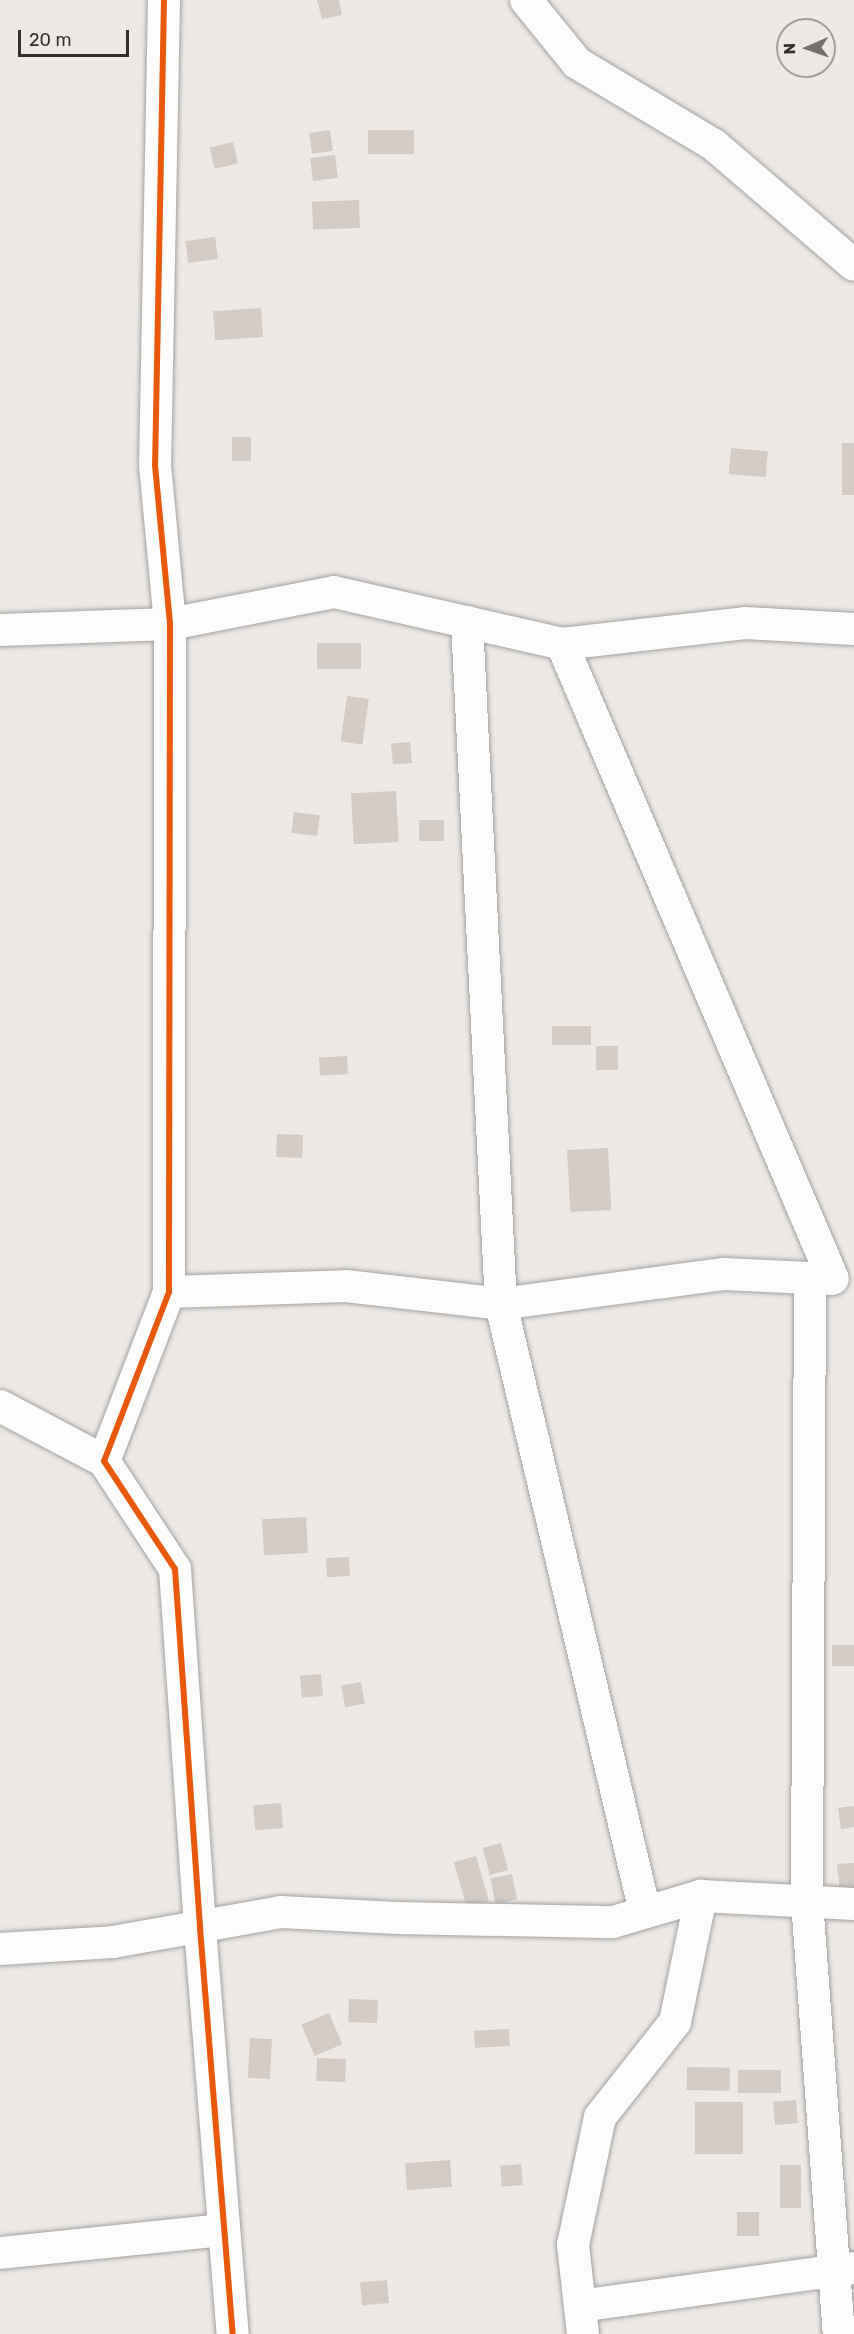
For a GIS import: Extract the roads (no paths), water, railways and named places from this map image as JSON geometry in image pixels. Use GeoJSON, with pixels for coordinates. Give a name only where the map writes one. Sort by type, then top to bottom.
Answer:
{"type":"FeatureCollection","features":[{"type":"Feature","properties":{"kind":"street"},"geometry":{"type":"LineString","coordinates":[[104,1461],[169,1292],[170,624],[155,465],[164,0]]}},
{"type":"Feature","properties":{"kind":"street"},"geometry":{"type":"LineString","coordinates":[[526,0],[577,63],[714,145],[854,265]]}},
{"type":"Feature","properties":{"kind":"street"},"geometry":{"type":"LineString","coordinates":[[0,630],[170,624],[334,592],[562,644],[745,623],[854,629]]}},
{"type":"Feature","properties":{"kind":"street"},"geometry":{"type":"LineString","coordinates":[[467,622],[501,1304],[645,1912]]}},
{"type":"Feature","properties":{"kind":"street"},"geometry":{"type":"LineString","coordinates":[[562,644],[832,1279],[807,1901],[844,2269],[839,2334]]}},
{"type":"Feature","properties":{"kind":"street"},"geometry":{"type":"LineString","coordinates":[[169,1292],[346,1286],[501,1304],[724,1274],[832,1279]]}},
{"type":"Feature","properties":{"kind":"street"},"geometry":{"type":"LineString","coordinates":[[0,1406],[104,1461],[175,1569],[200,1928],[233,2334]]}},
{"type":"Feature","properties":{"kind":"street"},"geometry":{"type":"LineString","coordinates":[[701,1896],[675,2022],[600,2117],[573,2245],[582,2320],[844,2269]]}},
{"type":"Feature","properties":{"kind":"street"},"geometry":{"type":"LineString","coordinates":[[0,1949],[113,1942],[281,1912],[397,1918],[613,1922],[701,1896],[854,1904]]}},
{"type":"Feature","properties":{"kind":"street"},"geometry":{"type":"LineString","coordinates":[[0,2253],[224,2230]]}}]}
